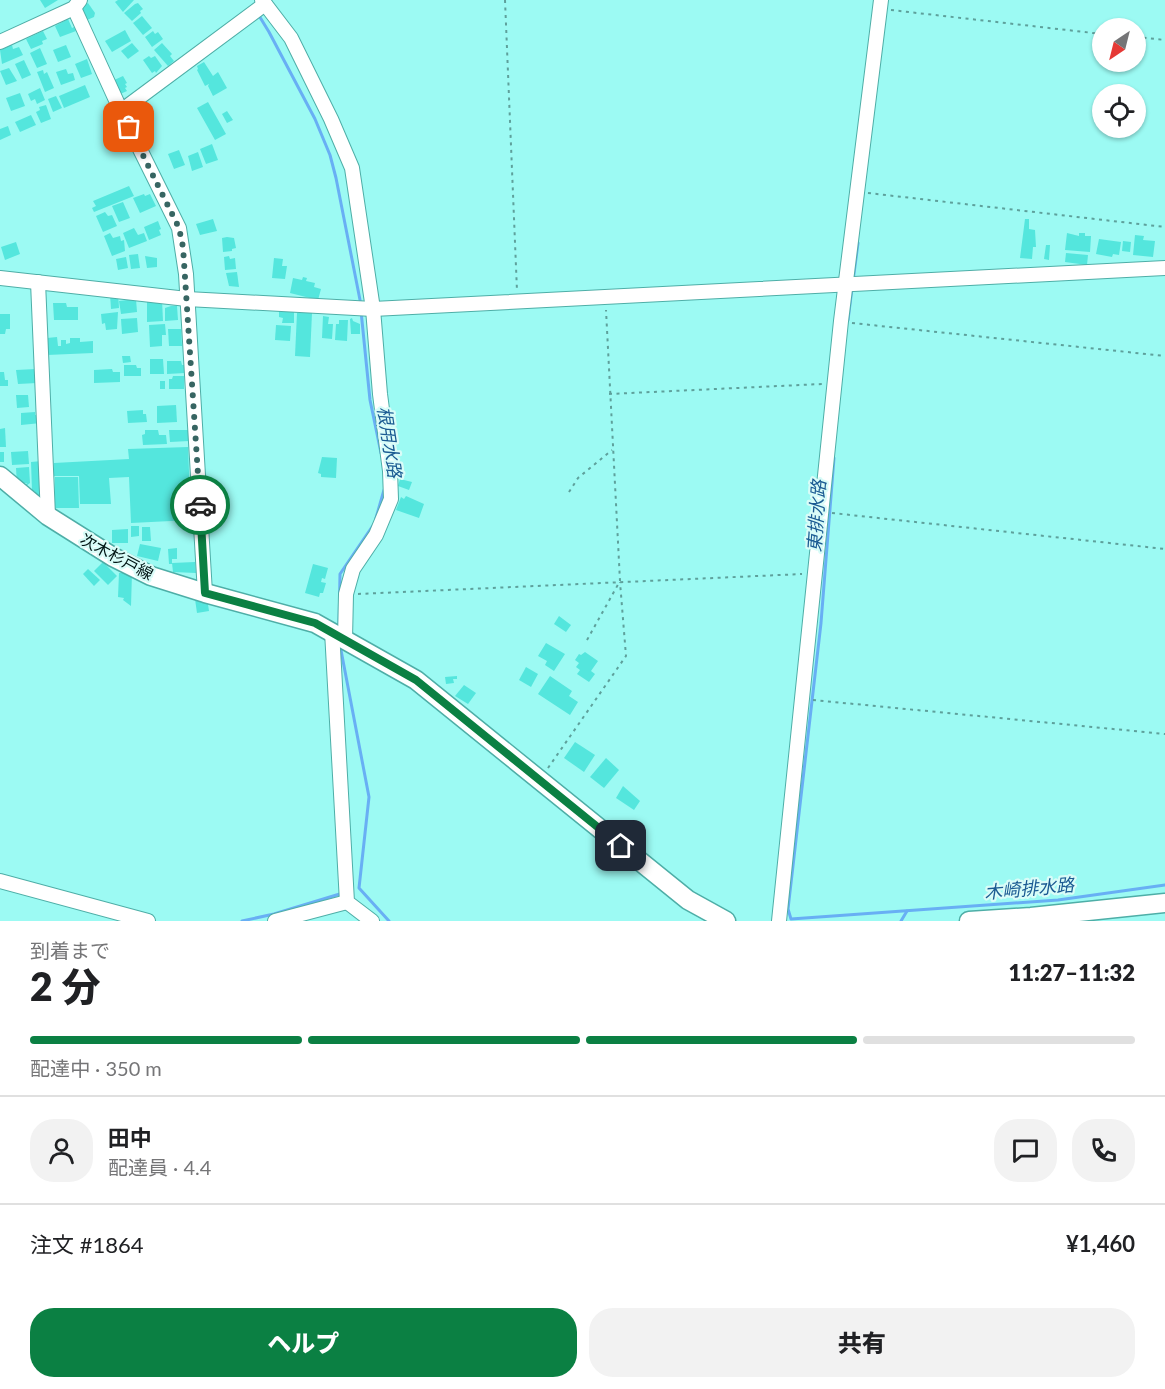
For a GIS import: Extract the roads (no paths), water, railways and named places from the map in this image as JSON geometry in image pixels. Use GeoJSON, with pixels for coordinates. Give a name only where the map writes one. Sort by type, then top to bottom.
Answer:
{"type":"FeatureCollection","features":[{"type":"Feature","properties":{"kind":"main road","name":"次木杉戸線"},"geometry":{"type":"LineString","coordinates":[[0,476],[48,516],[113,557],[151,576],[315,623],[416,680],[688,900],[726,921]]}},
{"type":"Feature","properties":{"kind":"main road"},"geometry":{"type":"LineString","coordinates":[[969,921],[1129,914],[1165,903]]}},
{"type":"Feature","properties":{"kind":"street"},"geometry":{"type":"LineString","coordinates":[[121,111],[263,2],[291,38],[331,119],[351,168],[374,309],[391,499],[376,535],[353,569],[339,635],[347,902]]}},
{"type":"Feature","properties":{"kind":"street"},"geometry":{"type":"LineString","coordinates":[[0,42],[77,4],[121,111],[179,228],[183,247],[187,299],[205,593]]}},
{"type":"Feature","properties":{"kind":"street"},"geometry":{"type":"LineString","coordinates":[[779,921],[845,283],[880,5]]}},
{"type":"Feature","properties":{"kind":"street"},"geometry":{"type":"LineString","coordinates":[[0,278],[187,299],[374,309],[1165,268]]}},
{"type":"Feature","properties":{"kind":"street"},"geometry":{"type":"LineString","coordinates":[[38,282],[48,516]]}},
{"type":"Feature","properties":{"kind":"street"},"geometry":{"type":"LineString","coordinates":[[0,881],[148,921]]}},
{"type":"Feature","properties":{"kind":"street"},"geometry":{"type":"LineString","coordinates":[[275,921],[297,919],[347,902]]}},
{"type":"Feature","properties":{"kind":"street"},"geometry":{"type":"LineString","coordinates":[[347,902],[372,921]]}},
{"type":"Feature","properties":{"kind":"waterway","name":"根用水路"},"geometry":{"type":"LineString","coordinates":[[258,14],[315,119],[330,155],[361,305]]}},
{"type":"Feature","properties":{"kind":"waterway","name":"東排水路"},"geometry":{"type":"LineString","coordinates":[[853,281],[858,243]]}},
{"type":"Feature","properties":{"kind":"waterway","name":"東排水路"},"geometry":{"type":"LineString","coordinates":[[848,320],[852,288]]}},
{"type":"Feature","properties":{"kind":"waterway","name":"根用水路"},"geometry":{"type":"LineString","coordinates":[[361,311],[370,400],[381,453]]}},
{"type":"Feature","properties":{"kind":"waterway","name":"東排水路"},"geometry":{"type":"LineString","coordinates":[[834,458],[821,623],[788,909],[791,919],[1058,900],[1165,885]]}},
{"type":"Feature","properties":{"kind":"waterway","name":"根用水路"},"geometry":{"type":"LineString","coordinates":[[376,518],[384,490]]}},
{"type":"Feature","properties":{"kind":"waterway","name":"根用水路"},"geometry":{"type":"LineString","coordinates":[[339,630],[340,574],[374,524]]}},
{"type":"Feature","properties":{"kind":"waterway","name":"根用水路"},"geometry":{"type":"LineString","coordinates":[[340,645],[369,797],[359,888],[389,921]]}},
{"type":"Feature","properties":{"kind":"waterway"},"geometry":{"type":"LineString","coordinates":[[242,921],[274,914],[343,893]]}},
{"type":"Feature","properties":{"kind":"waterway","name":"木崎排水路"},"geometry":{"type":"LineString","coordinates":[[901,921],[907,911]]}}]}
